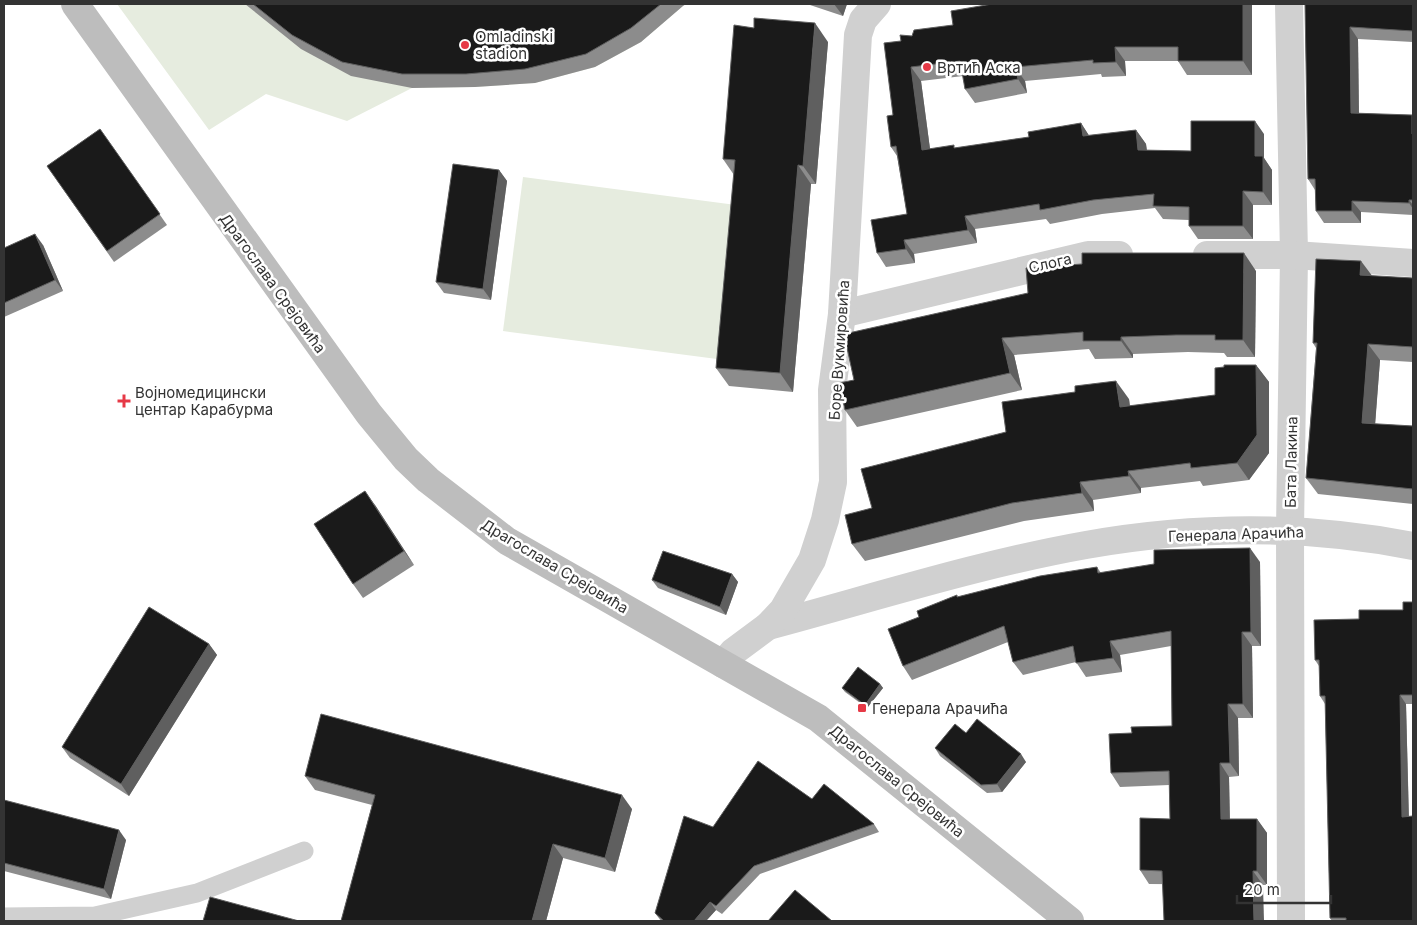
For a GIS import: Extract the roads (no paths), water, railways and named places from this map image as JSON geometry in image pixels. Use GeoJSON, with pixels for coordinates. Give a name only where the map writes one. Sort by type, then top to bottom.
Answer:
{"type":"FeatureCollection","features":[{"type":"Feature","properties":{"kind":"main road","name":"Драгослава Срејовића"},"geometry":{"type":"LineString","coordinates":[[75,4],[282,296],[369,414],[406,458],[454,503],[507,541],[807,711],[829,726],[1070,921]]}},
{"type":"Feature","properties":{"kind":"street","name":"Боре Вукмировића"},"geometry":{"type":"LineString","coordinates":[[723,664],[733,652],[768,626],[782,610],[812,560],[825,520],[833,482],[832,390],[842,314],[858,35],[863,20],[877,4]]}},
{"type":"Feature","properties":{"kind":"street","name":"Бата Лакина"},"geometry":{"type":"LineString","coordinates":[[1289,4],[1294,255],[1290,530],[1291,921]]}},
{"type":"Feature","properties":{"kind":"street","name":"Слога"},"geometry":{"type":"LineString","coordinates":[[842,314],[1088,255],[1145,255]]}},
{"type":"Feature","properties":{"kind":"street"},"geometry":{"type":"LineString","coordinates":[[1184,255],[1294,255],[1413,263]]}},
{"type":"Feature","properties":{"kind":"street","name":"Генерала Арачића"},"geometry":{"type":"LineString","coordinates":[[768,626],[1013,560],[1088,545],[1195,533],[1290,530],[1348,535],[1413,546]]}},
{"type":"Feature","properties":{"kind":"lane"},"geometry":{"type":"LineString","coordinates":[[4,916],[95,916],[197,893],[304,851]]}},
{"type":"Feature","properties":{"kind":"place","name":"Omladinski stadion"},"geometry":{"type":"Point","coordinates":[465,45]}},
{"type":"Feature","properties":{"kind":"place","name":"Вртић Аска"},"geometry":{"type":"Point","coordinates":[927,67]}},
{"type":"Feature","properties":{"kind":"place","name":"Војномедицински центар Карабурма"},"geometry":{"type":"Point","coordinates":[124,401]}},
{"type":"Feature","properties":{"kind":"place","name":"Генерала Арачића"},"geometry":{"type":"Point","coordinates":[862,708]}}]}
